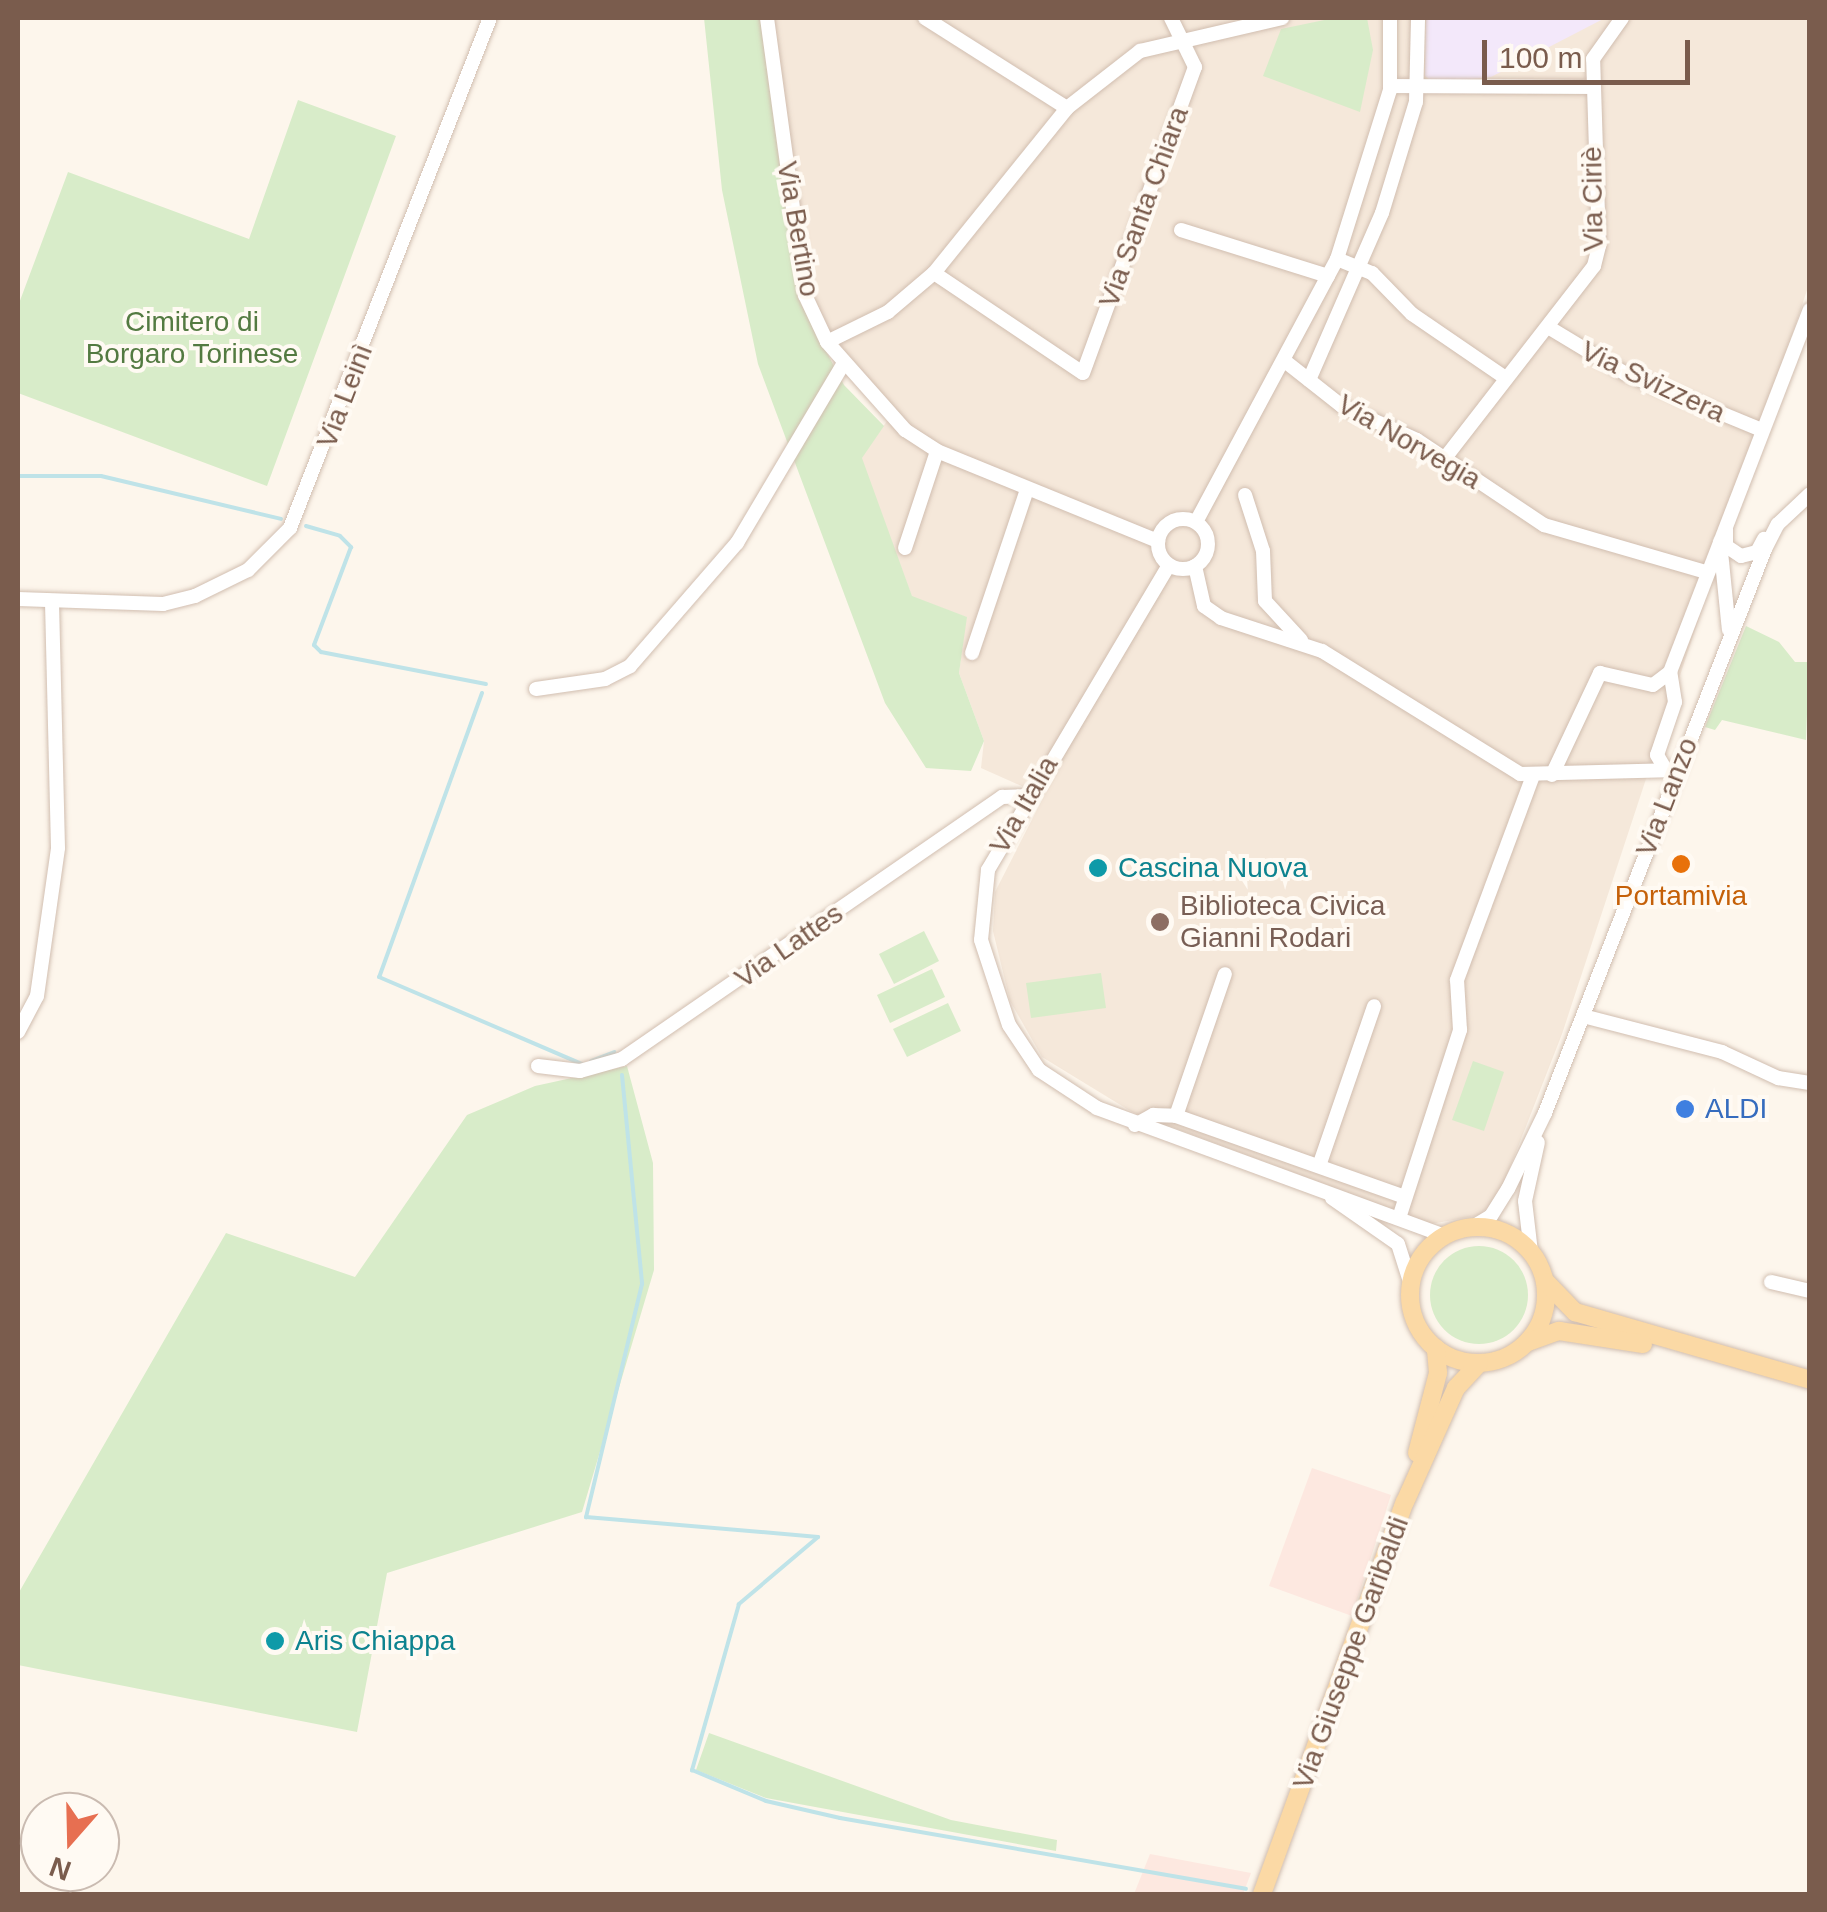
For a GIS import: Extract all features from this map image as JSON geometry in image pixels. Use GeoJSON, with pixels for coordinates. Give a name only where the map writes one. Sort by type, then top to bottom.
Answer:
{"type":"FeatureCollection","features":[{"type":"Feature","properties":{"kind":"main road"},"geometry":{"type":"LineString","coordinates":[[1479,1363],[1436,1348],[1418,1326],[1411,1285],[1422,1257],[1444,1236],[1471,1228],[1510,1235],[1531,1252],[1556,1299],[1575,1312],[1712,1356]]}},
{"type":"Feature","properties":{"kind":"main road"},"geometry":{"type":"LineString","coordinates":[[1527,1342],[1544,1312],[1544,1277]]}},
{"type":"Feature","properties":{"kind":"main road"},"geometry":{"type":"LineString","coordinates":[[1405,1502],[1456,1388],[1479,1363],[1527,1342],[1572,1331],[1712,1356],[1810,1380]]}},
{"type":"Feature","properties":{"kind":"main road"},"geometry":{"type":"LineString","coordinates":[[1405,1502],[1438,1373],[1436,1348]]}},
{"type":"Feature","properties":{"kind":"main road","name":"Via Giuseppe Garibaldi"},"geometry":{"type":"LineString","coordinates":[[1262,1894],[1405,1502]]}},
{"type":"Feature","properties":{"kind":"street","name":"Via Leinì"},"geometry":{"type":"LineString","coordinates":[[18,599],[163,604],[195,596],[248,570],[290,528],[490,18]]}},
{"type":"Feature","properties":{"kind":"street","name":"Via Bertino"},"geometry":{"type":"LineString","coordinates":[[768,18],[805,295],[828,342],[905,430],[937,450],[1158,541]]}},
{"type":"Feature","properties":{"kind":"street"},"geometry":{"type":"LineString","coordinates":[[925,18],[1067,108]]}},
{"type":"Feature","properties":{"kind":"street"},"geometry":{"type":"LineString","coordinates":[[1171,18],[1186,40]]}},
{"type":"Feature","properties":{"kind":"street"},"geometry":{"type":"LineString","coordinates":[[828,342],[888,312],[934,273],[1067,108],[1140,52],[1282,18]]}},
{"type":"Feature","properties":{"kind":"street"},"geometry":{"type":"LineString","coordinates":[[1196,522],[1286,362],[1337,259],[1390,86],[1390,18]]}},
{"type":"Feature","properties":{"kind":"street"},"geometry":{"type":"LineString","coordinates":[[1309,380],[1359,267],[1418,89],[1418,18]]}},
{"type":"Feature","properties":{"kind":"street","name":"Via Ciriè"},"geometry":{"type":"LineString","coordinates":[[1444,458],[1504,376],[1585,283],[1600,246],[1593,59],[1622,18]]}},
{"type":"Feature","properties":{"kind":"street","name":"Via Santa Chiara"},"geometry":{"type":"LineString","coordinates":[[934,273],[1084,373],[1194,67],[1186,40]]}},
{"type":"Feature","properties":{"kind":"street"},"geometry":{"type":"LineString","coordinates":[[1390,86],[1592,87]]}},
{"type":"Feature","properties":{"kind":"street"},"geometry":{"type":"LineString","coordinates":[[1181,230],[1328,276]]}},
{"type":"Feature","properties":{"kind":"street"},"geometry":{"type":"LineString","coordinates":[[1337,259],[1359,267],[1412,314],[1504,376]]}},
{"type":"Feature","properties":{"kind":"street"},"geometry":{"type":"LineString","coordinates":[[1671,769],[1657,755],[1675,702],[1670,672],[1810,312]]}},
{"type":"Feature","properties":{"kind":"street"},"geometry":{"type":"LineString","coordinates":[[1810,312],[1724,534],[1730,551],[1757,552],[1810,484]]}},
{"type":"Feature","properties":{"kind":"street","name":"Via Svizzera"},"geometry":{"type":"LineString","coordinates":[[1548,327],[1626,374],[1762,430]]}},
{"type":"Feature","properties":{"kind":"street","name":"Via Norvegia"},"geometry":{"type":"LineString","coordinates":[[1286,362],[1342,406],[1444,458],[1544,526],[1706,572]]}},
{"type":"Feature","properties":{"kind":"street"},"geometry":{"type":"LineString","coordinates":[[536,689],[605,679],[630,666],[737,544],[792,441],[844,363]]}},
{"type":"Feature","properties":{"kind":"street"},"geometry":{"type":"LineString","coordinates":[[905,548],[937,450]]}},
{"type":"Feature","properties":{"kind":"street"},"geometry":{"type":"LineString","coordinates":[[972,653],[1027,490]]}},
{"type":"Feature","properties":{"kind":"street","name":"Via Lanzo"},"geometry":{"type":"LineString","coordinates":[[1471,1228],[1491,1216],[1545,1112],[1671,769],[1778,524],[1810,494]]}},
{"type":"Feature","properties":{"kind":"street"},"geometry":{"type":"LineString","coordinates":[[1245,495],[1264,551],[1266,601],[1305,644]]}},
{"type":"Feature","properties":{"kind":"street"},"geometry":{"type":"LineString","coordinates":[[1195,566],[1169,565],[1158,541],[1172,522],[1196,522]]}},
{"type":"Feature","properties":{"kind":"street"},"geometry":{"type":"LineString","coordinates":[[1196,522],[1209,547],[1195,566],[1204,606],[1305,644],[1532,778],[1552,774],[1601,777],[1671,769]]}},
{"type":"Feature","properties":{"kind":"street"},"geometry":{"type":"LineString","coordinates":[[1721,534],[1728,554],[1736,559],[1765,551]]}},
{"type":"Feature","properties":{"kind":"street"},"geometry":{"type":"LineString","coordinates":[[1721,534],[1728,640]]}},
{"type":"Feature","properties":{"kind":"street","name":"Via Italia"},"geometry":{"type":"LineString","coordinates":[[1169,565],[1028,796],[984,886],[981,940],[1009,1025],[1039,1070],[1062,1089],[1136,1126],[1444,1236]]}},
{"type":"Feature","properties":{"kind":"street"},"geometry":{"type":"LineString","coordinates":[[18,1032],[37,996],[58,848],[52,601]]}},
{"type":"Feature","properties":{"kind":"street"},"geometry":{"type":"LineString","coordinates":[[1552,774],[1600,673],[1653,686],[1670,672]]}},
{"type":"Feature","properties":{"kind":"street"},"geometry":{"type":"LineString","coordinates":[[1399,1218],[1402,1196],[1460,1030],[1457,980],[1532,778]]}},
{"type":"Feature","properties":{"kind":"street","name":"Via Lattes"},"geometry":{"type":"LineString","coordinates":[[538,1066],[580,1071],[622,1058],[1002,797],[1028,796]]}},
{"type":"Feature","properties":{"kind":"street"},"geometry":{"type":"LineString","coordinates":[[1176,1116],[1224,974]]}},
{"type":"Feature","properties":{"kind":"street"},"geometry":{"type":"LineString","coordinates":[[1319,1166],[1374,1006]]}},
{"type":"Feature","properties":{"kind":"street"},"geometry":{"type":"LineString","coordinates":[[1582,1016],[1722,1052],[1778,1078],[1810,1084]]}},
{"type":"Feature","properties":{"kind":"street","name":"Via Lanzo"},"geometry":{"type":"LineString","coordinates":[[1531,1252],[1526,1202],[1545,1112]]}},
{"type":"Feature","properties":{"kind":"street"},"geometry":{"type":"LineString","coordinates":[[1136,1126],[1154,1115],[1176,1116],[1402,1196]]}},
{"type":"Feature","properties":{"kind":"street","name":"Via Italia"},"geometry":{"type":"LineString","coordinates":[[1318,1190],[1388,1234],[1404,1255],[1411,1285]]}},
{"type":"Feature","properties":{"kind":"street"},"geometry":{"type":"LineString","coordinates":[[1771,1282],[1810,1290]]}},
{"type":"Feature","properties":{"kind":"shaded area"},"geometry":{"type":"Polygon","coordinates":[[[772,18],[1809,18],[1809,284],[1562,1034],[1498,1198],[1480,1215],[1431,1224],[1132,1112],[1042,1057],[1010,1001],[993,931],[995,892],[1044,796],[981,768],[984,741],[959,673],[966,617],[912,597],[861,458],[894,411],[839,351],[806,291],[772,18]]]}},
{"type":"Feature","properties":{"kind":"shaded area"},"geometry":{"type":"Polygon","coordinates":[[[1426,18],[1605,18],[1491,77],[1434,83],[1425,76],[1426,18]]]}},
{"type":"Feature","properties":{"kind":"shaded area"},"geometry":{"type":"Polygon","coordinates":[[[1312,1468],[1391,1495],[1352,1616],[1269,1586],[1312,1468]]]}},
{"type":"Feature","properties":{"kind":"shaded area"},"geometry":{"type":"Polygon","coordinates":[[[1150,1854],[1251,1873],[1243,1894],[1134,1894],[1150,1854]]]}},
{"type":"Feature","properties":{"kind":"green space"},"geometry":{"type":"Polygon","coordinates":[[[704,18],[760,18],[798,298],[844,385],[884,426],[862,458],[912,596],[967,617],[959,673],[984,741],[971,771],[926,768],[885,703],[758,364],[722,190],[704,18]]]}},
{"type":"Feature","properties":{"kind":"green space"},"geometry":{"type":"Polygon","coordinates":[[[1334,18],[1367,18],[1373,50],[1360,112],[1263,76],[1281,29],[1334,18]]]}},
{"type":"Feature","properties":{"kind":"green space","name":"Cimitero di Borgaro Torinese"},"geometry":{"type":"Polygon","coordinates":[[[298,100],[396,136],[267,486],[18,393],[18,306],[68,172],[249,239],[298,100]]]}},
{"type":"Feature","properties":{"kind":"green space"},"geometry":{"type":"Polygon","coordinates":[[[1746,626],[1779,642],[1795,662],[1809,662],[1806,740],[1722,720],[1715,730],[1705,727],[1746,626]]]}},
{"type":"Feature","properties":{"kind":"green space"},"geometry":{"type":"Polygon","coordinates":[[[924,931],[939,961],[894,984],[879,954],[924,931]]]}},
{"type":"Feature","properties":{"kind":"green space"},"geometry":{"type":"Polygon","coordinates":[[[932,969],[945,997],[890,1023],[877,995],[932,969]]]}},
{"type":"Feature","properties":{"kind":"green space"},"geometry":{"type":"Polygon","coordinates":[[[1101,973],[1106,1008],[1031,1018],[1026,983],[1101,973]]]}},
{"type":"Feature","properties":{"kind":"green space"},"geometry":{"type":"Polygon","coordinates":[[[948,1003],[961,1031],[907,1057],[893,1029],[948,1003]]]}},
{"type":"Feature","properties":{"kind":"green space"},"geometry":{"type":"Polygon","coordinates":[[[1473,1061],[1504,1072],[1484,1131],[1452,1120],[1473,1061]]]}},
{"type":"Feature","properties":{"kind":"green space"},"geometry":{"type":"Polygon","coordinates":[[[627,1066],[653,1163],[654,1270],[582,1512],[387,1573],[357,1732],[18,1665],[18,1594],[226,1233],[355,1277],[467,1115],[535,1086],[627,1066]]]}},
{"type":"Feature","properties":{"kind":"green space"},"geometry":{"type":"Polygon","coordinates":[[[1479,1246],[1506,1254],[1520,1268],[1528,1295],[1520,1322],[1506,1336],[1479,1344],[1452,1336],[1438,1322],[1430,1295],[1438,1268],[1452,1254],[1479,1246]]]}},
{"type":"Feature","properties":{"kind":"green space"},"geometry":{"type":"Polygon","coordinates":[[[709,1733],[951,1820],[1057,1840],[1056,1851],[766,1798],[696,1770],[709,1733]]]}},
{"type":"Feature","properties":{"kind":"waterway"},"geometry":{"type":"LineString","coordinates":[[18,476],[101,476],[281,519]]}},
{"type":"Feature","properties":{"kind":"waterway"},"geometry":{"type":"LineString","coordinates":[[306,526],[340,536],[351,547],[314,645],[321,652],[486,684]]}},
{"type":"Feature","properties":{"kind":"waterway"},"geometry":{"type":"LineString","coordinates":[[482,693],[379,977],[582,1064]]}},
{"type":"Feature","properties":{"kind":"waterway"},"geometry":{"type":"LineString","coordinates":[[591,1061],[614,1052]]}},
{"type":"Feature","properties":{"kind":"waterway"},"geometry":{"type":"LineString","coordinates":[[622,1075],[642,1284],[586,1517],[818,1537],[739,1604],[692,1770],[766,1801],[840,1818],[1246,1889]]}},
{"type":"Feature","properties":{"kind":"place","name":"Portamivia"},"geometry":{"type":"Point","coordinates":[1681,864]}},
{"type":"Feature","properties":{"kind":"place","name":"Cascina Nuova"},"geometry":{"type":"Point","coordinates":[1098,868]}},
{"type":"Feature","properties":{"kind":"place","name":"Biblioteca Civica Gianni Rodari"},"geometry":{"type":"Point","coordinates":[1160,922]}},
{"type":"Feature","properties":{"kind":"place","name":"ALDI"},"geometry":{"type":"Point","coordinates":[1685,1109]}},
{"type":"Feature","properties":{"kind":"place","name":"Aris Chiappa"},"geometry":{"type":"Point","coordinates":[275,1641]}}]}
